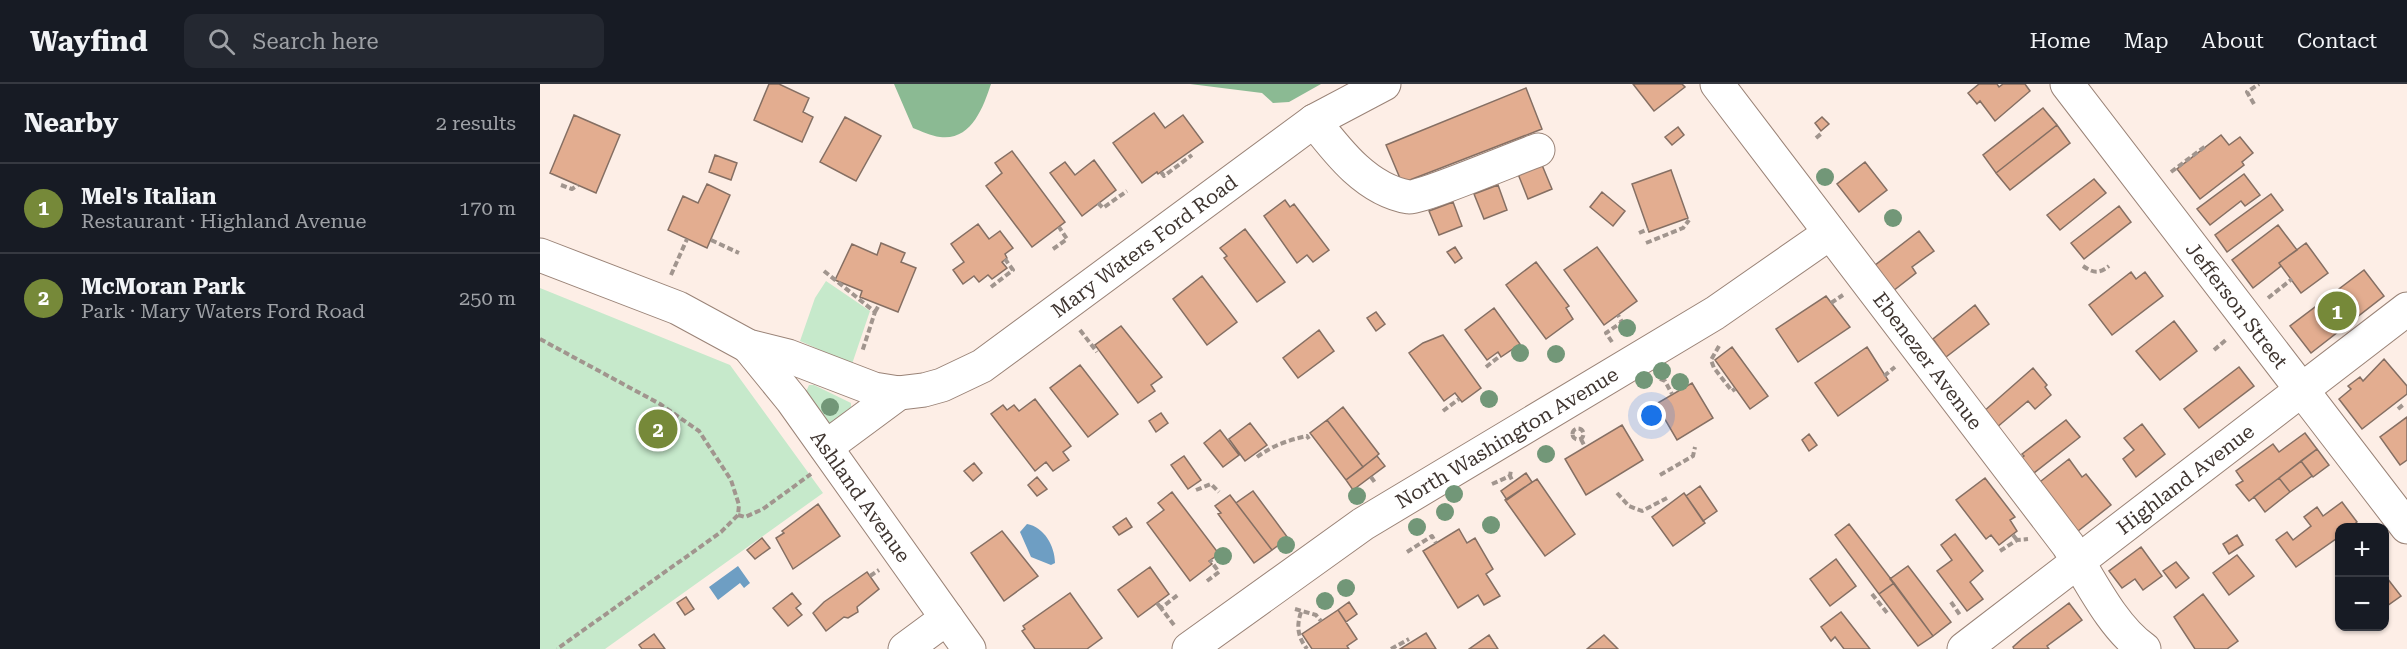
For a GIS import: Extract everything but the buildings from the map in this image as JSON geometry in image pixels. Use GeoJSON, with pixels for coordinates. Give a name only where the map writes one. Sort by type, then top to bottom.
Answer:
{"type":"FeatureCollection","features":[{"type":"Feature","properties":{"kind":"street","name":"Mary Waters Ford Road"},"geometry":{"type":"LineString","coordinates":[[540,255],[659,300],[707,322],[748,346],[788,356],[874,389],[899,393],[942,385],[982,366],[1314,121],[1384,84]]}},
{"type":"Feature","properties":{"kind":"street","name":"Ebenezer Avenue"},"geometry":{"type":"LineString","coordinates":[[1717,84],[2078,561],[2088,580],[2137,646]]}},
{"type":"Feature","properties":{"kind":"street","name":"Jefferson Street"},"geometry":{"type":"LineString","coordinates":[[2067,84],[2407,527]]}},
{"type":"Feature","properties":{"kind":"street"},"geometry":{"type":"LineString","coordinates":[[1314,121],[1342,158],[1381,188],[1411,198],[1538,150]]}},
{"type":"Feature","properties":{"kind":"street","name":"North Washington Avenue"},"geometry":{"type":"LineString","coordinates":[[1190,648],[1364,524],[1706,319],[1830,233]]}},
{"type":"Feature","properties":{"kind":"street","name":"Highland Avenue"},"geometry":{"type":"LineString","coordinates":[[1965,649],[2407,309]]}},
{"type":"Feature","properties":{"kind":"street","name":"Ashland Avenue"},"geometry":{"type":"LineString","coordinates":[[748,346],[819,460],[947,618],[969,649]]}},
{"type":"Feature","properties":{"kind":"street","name":"Mary Waters Ford Road"},"geometry":{"type":"LineString","coordinates":[[819,460],[899,393]]}},
{"type":"Feature","properties":{"kind":"street"},"geometry":{"type":"LineString","coordinates":[[905,649],[947,618]]}},
{"type":"Feature","properties":{"kind":"path"},"geometry":{"type":"LineString","coordinates":[[2254,104],[2247,92],[2259,84]]}},
{"type":"Feature","properties":{"kind":"path"},"geometry":{"type":"LineString","coordinates":[[1816,138],[1822,133]]}},
{"type":"Feature","properties":{"kind":"path"},"geometry":{"type":"LineString","coordinates":[[2163,178],[2207,145]]}},
{"type":"Feature","properties":{"kind":"path"},"geometry":{"type":"LineString","coordinates":[[1161,172],[1164,176],[1192,155]]}},
{"type":"Feature","properties":{"kind":"path"},"geometry":{"type":"LineString","coordinates":[[561,184],[572,189],[578,185]]}},
{"type":"Feature","properties":{"kind":"path"},"geometry":{"type":"LineString","coordinates":[[1098,203],[1103,208],[1127,191]]}},
{"type":"Feature","properties":{"kind":"path"},"geometry":{"type":"LineString","coordinates":[[1646,243],[1683,228],[1689,220]]}},
{"type":"Feature","properties":{"kind":"path"},"geometry":{"type":"LineString","coordinates":[[1053,249],[1067,239],[1059,227]]}},
{"type":"Feature","properties":{"kind":"path"},"geometry":{"type":"LineString","coordinates":[[1639,232],[1648,229]]}},
{"type":"Feature","properties":{"kind":"path"},"geometry":{"type":"LineString","coordinates":[[659,300],[687,239]]}},
{"type":"Feature","properties":{"kind":"path"},"geometry":{"type":"LineString","coordinates":[[711,240],[739,253]]}},
{"type":"Feature","properties":{"kind":"path"},"geometry":{"type":"LineString","coordinates":[[991,287],[1013,270],[1005,259]]}},
{"type":"Feature","properties":{"kind":"path"},"geometry":{"type":"LineString","coordinates":[[2083,266],[2091,272],[2102,272],[2109,266]]}},
{"type":"Feature","properties":{"kind":"path"},"geometry":{"type":"LineString","coordinates":[[824,271],[875,312]]}},
{"type":"Feature","properties":{"kind":"path"},"geometry":{"type":"LineString","coordinates":[[2260,304],[2292,279]]}},
{"type":"Feature","properties":{"kind":"path"},"geometry":{"type":"LineString","coordinates":[[853,382],[879,305]]}},
{"type":"Feature","properties":{"kind":"path"},"geometry":{"type":"LineString","coordinates":[[1618,315],[1622,322]]}},
{"type":"Feature","properties":{"kind":"path"},"geometry":{"type":"LineString","coordinates":[[1706,319],[1720,338],[1719,347],[1711,360],[1714,369],[1732,391],[1736,388]]}},
{"type":"Feature","properties":{"kind":"path"},"geometry":{"type":"LineString","coordinates":[[1080,328],[1097,352]]}},
{"type":"Feature","properties":{"kind":"path"},"geometry":{"type":"LineString","coordinates":[[540,339],[660,404],[699,431],[731,480],[739,506],[738,515],[716,536],[557,649]]}},
{"type":"Feature","properties":{"kind":"path"},"geometry":{"type":"LineString","coordinates":[[1486,367],[1500,356]]}},
{"type":"Feature","properties":{"kind":"path"},"geometry":{"type":"LineString","coordinates":[[1884,376],[1896,368],[1891,361]]}},
{"type":"Feature","properties":{"kind":"path"},"geometry":{"type":"LineString","coordinates":[[1443,411],[1459,399]]}},
{"type":"Feature","properties":{"kind":"path"},"geometry":{"type":"LineString","coordinates":[[2398,409],[2404,404]]}},
{"type":"Feature","properties":{"kind":"path"},"geometry":{"type":"LineString","coordinates":[[1257,458],[1269,448],[1307,436],[1309,439]]}},
{"type":"Feature","properties":{"kind":"path"},"geometry":{"type":"LineString","coordinates":[[1581,439],[1585,447]]}},
{"type":"Feature","properties":{"kind":"path"},"geometry":{"type":"LineString","coordinates":[[1660,475],[1693,456],[1695,447]]}},
{"type":"Feature","properties":{"kind":"path"},"geometry":{"type":"LineString","coordinates":[[738,515],[745,517],[763,508],[819,460]]}},
{"type":"Feature","properties":{"kind":"path"},"geometry":{"type":"LineString","coordinates":[[1196,490],[1211,484],[1219,492]]}},
{"type":"Feature","properties":{"kind":"path"},"geometry":{"type":"LineString","coordinates":[[1617,493],[1629,506],[1642,511],[1667,498]]}},
{"type":"Feature","properties":{"kind":"path"},"geometry":{"type":"LineString","coordinates":[[2013,535],[2017,540]]}},
{"type":"Feature","properties":{"kind":"path"},"geometry":{"type":"LineString","coordinates":[[2000,551],[2017,540],[2028,539],[2036,535]]}},
{"type":"Feature","properties":{"kind":"path"},"geometry":{"type":"LineString","coordinates":[[1407,552],[1432,536],[1436,543]]}},
{"type":"Feature","properties":{"kind":"path"},"geometry":{"type":"LineString","coordinates":[[1206,581],[1219,572],[1210,560]]}},
{"type":"Feature","properties":{"kind":"path"},"geometry":{"type":"LineString","coordinates":[[870,576],[879,570]]}},
{"type":"Feature","properties":{"kind":"path"},"geometry":{"type":"LineString","coordinates":[[1161,608],[1179,594]]}},
{"type":"Feature","properties":{"kind":"path"},"geometry":{"type":"LineString","coordinates":[[1872,594],[1888,614]]}},
{"type":"Feature","properties":{"kind":"path"},"geometry":{"type":"LineString","coordinates":[[1157,603],[1190,648]]}},
{"type":"Feature","properties":{"kind":"path"},"geometry":{"type":"LineString","coordinates":[[1301,612],[1298,623],[1300,638],[1307,649]]}},
{"type":"Feature","properties":{"kind":"path"},"geometry":{"type":"LineString","coordinates":[[1391,649],[1408,639]]}},
{"type":"Feature","properties":{"kind":"green space"},"geometry":{"type":"Polygon","coordinates":[[[894,84],[991,84],[980,112],[968,128],[951,137],[940,137],[913,128],[894,84]]]}},
{"type":"Feature","properties":{"kind":"green space"},"geometry":{"type":"Polygon","coordinates":[[[1190,84],[1321,84],[1289,102],[1273,103],[1262,93],[1190,84]]]}},
{"type":"Feature","properties":{"kind":"green space"},"geometry":{"type":"Polygon","coordinates":[[[826,281],[870,311],[852,364],[800,341],[815,298],[826,281]]]}},
{"type":"Feature","properties":{"kind":"green space"},"geometry":{"type":"Polygon","coordinates":[[[540,288],[730,365],[823,493],[605,649],[540,649],[540,288]]]}},
{"type":"Feature","properties":{"kind":"green space"},"geometry":{"type":"Polygon","coordinates":[[[809,385],[814,385],[851,403],[851,407],[833,423],[829,423],[806,392],[809,385]]]}},
{"type":"Feature","properties":{"kind":"water"},"geometry":{"type":"Polygon","coordinates":[[[1027,524],[1039,529],[1047,538],[1053,550],[1055,563],[1051,565],[1031,557],[1020,532],[1027,524]]]}},
{"type":"Feature","properties":{"kind":"water"},"geometry":{"type":"Polygon","coordinates":[[[738,566],[750,583],[744,588],[740,583],[718,600],[709,587],[738,566]]]}},
{"type":"Feature","properties":{"kind":"place","name":"Mel's Italian"},"geometry":{"type":"Point","coordinates":[2337,311]}},
{"type":"Feature","properties":{"kind":"place","name":"McMoran Park"},"geometry":{"type":"Point","coordinates":[658,429]}}]}
